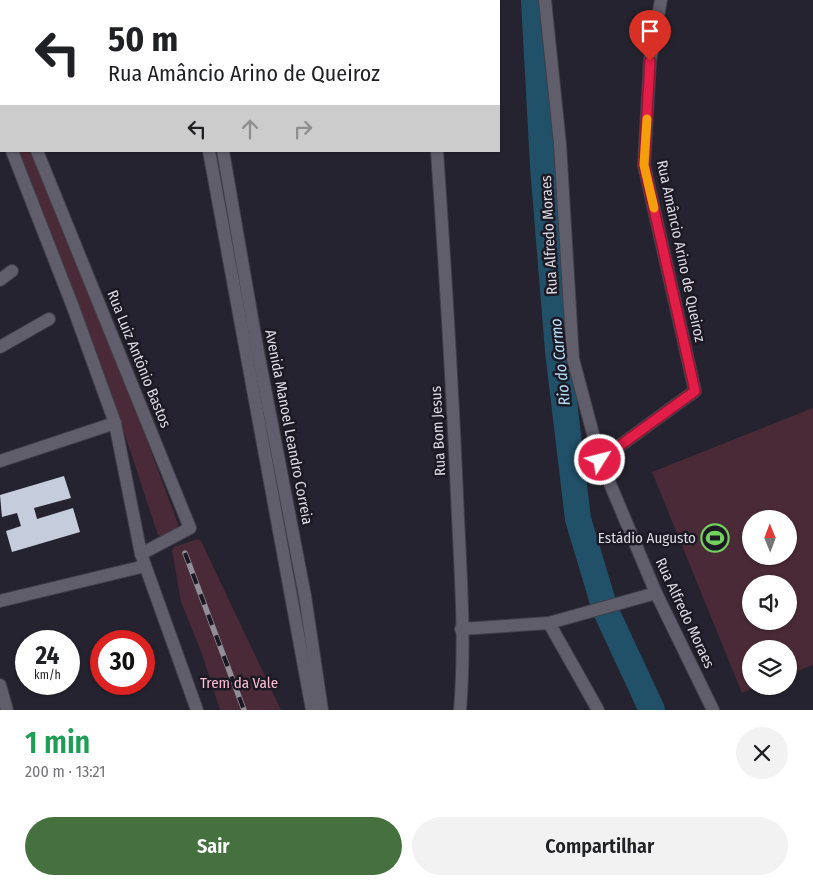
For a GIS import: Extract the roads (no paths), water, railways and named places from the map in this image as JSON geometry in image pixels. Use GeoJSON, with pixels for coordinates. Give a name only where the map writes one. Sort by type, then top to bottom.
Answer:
{"type":"FeatureCollection","features":[{"type":"Feature","properties":{"kind":"street","name":"Rua Alfredo Moraes"},"geometry":{"type":"LineString","coordinates":[[545,0],[560,144],[573,359],[600,460],[656,593],[713,710]]}},
{"type":"Feature","properties":{"kind":"street","name":"Rua Amâncio Arino de Queiroz"},"geometry":{"type":"LineString","coordinates":[[600,460],[695,391],[644,165],[650,61],[660,0]]}},
{"type":"Feature","properties":{"kind":"street"},"geometry":{"type":"LineString","coordinates":[[12,152],[73,307],[115,423],[143,560],[196,710]]}},
{"type":"Feature","properties":{"kind":"street","name":"Rua Luiz Antônio Bastos"},"geometry":{"type":"LineString","coordinates":[[37,152],[190,528],[143,560]]}},
{"type":"Feature","properties":{"kind":"street"},"geometry":{"type":"LineString","coordinates":[[209,152],[312,710]]}},
{"type":"Feature","properties":{"kind":"street","name":"Avenida Manoel Leandro Correia"},"geometry":{"type":"LineString","coordinates":[[222,152],[256,347],[305,596],[322,710]]}},
{"type":"Feature","properties":{"kind":"street","name":"Rua Bom Jesus"},"geometry":{"type":"LineString","coordinates":[[437,152],[451,353],[461,629],[462,676],[460,710]]}},
{"type":"Feature","properties":{"kind":"street"},"geometry":{"type":"LineString","coordinates":[[0,280],[12,272]]}},
{"type":"Feature","properties":{"kind":"street"},"geometry":{"type":"LineString","coordinates":[[0,347],[49,319]]}},
{"type":"Feature","properties":{"kind":"street"},"geometry":{"type":"LineString","coordinates":[[0,461],[115,423]]}},
{"type":"Feature","properties":{"kind":"street"},"geometry":{"type":"LineString","coordinates":[[0,601],[143,560]]}},
{"type":"Feature","properties":{"kind":"street"},"geometry":{"type":"LineString","coordinates":[[461,629],[549,623],[656,593]]}},
{"type":"Feature","properties":{"kind":"street"},"geometry":{"type":"LineString","coordinates":[[549,623],[598,710]]}},
{"type":"Feature","properties":{"kind":"street"},"geometry":{"type":"LineString","coordinates":[[0,685],[7,710]]}},
{"type":"Feature","properties":{"kind":"waterway","name":"Rio do Carmo"},"geometry":{"type":"LineString","coordinates":[[534,0],[543,166],[558,351],[578,519],[605,609],[652,710]]}},
{"type":"Feature","properties":{"kind":"railway"},"geometry":{"type":"LineString","coordinates":[[185,553],[244,710]]}},
{"type":"Feature","properties":{"kind":"place","name":"Estádio Augusto"},"geometry":{"type":"Point","coordinates":[715,538]}},
{"type":"Feature","properties":{"kind":"park label","name":"Trem da Vale"},"geometry":{"type":"Point","coordinates":[239,683]}}]}
